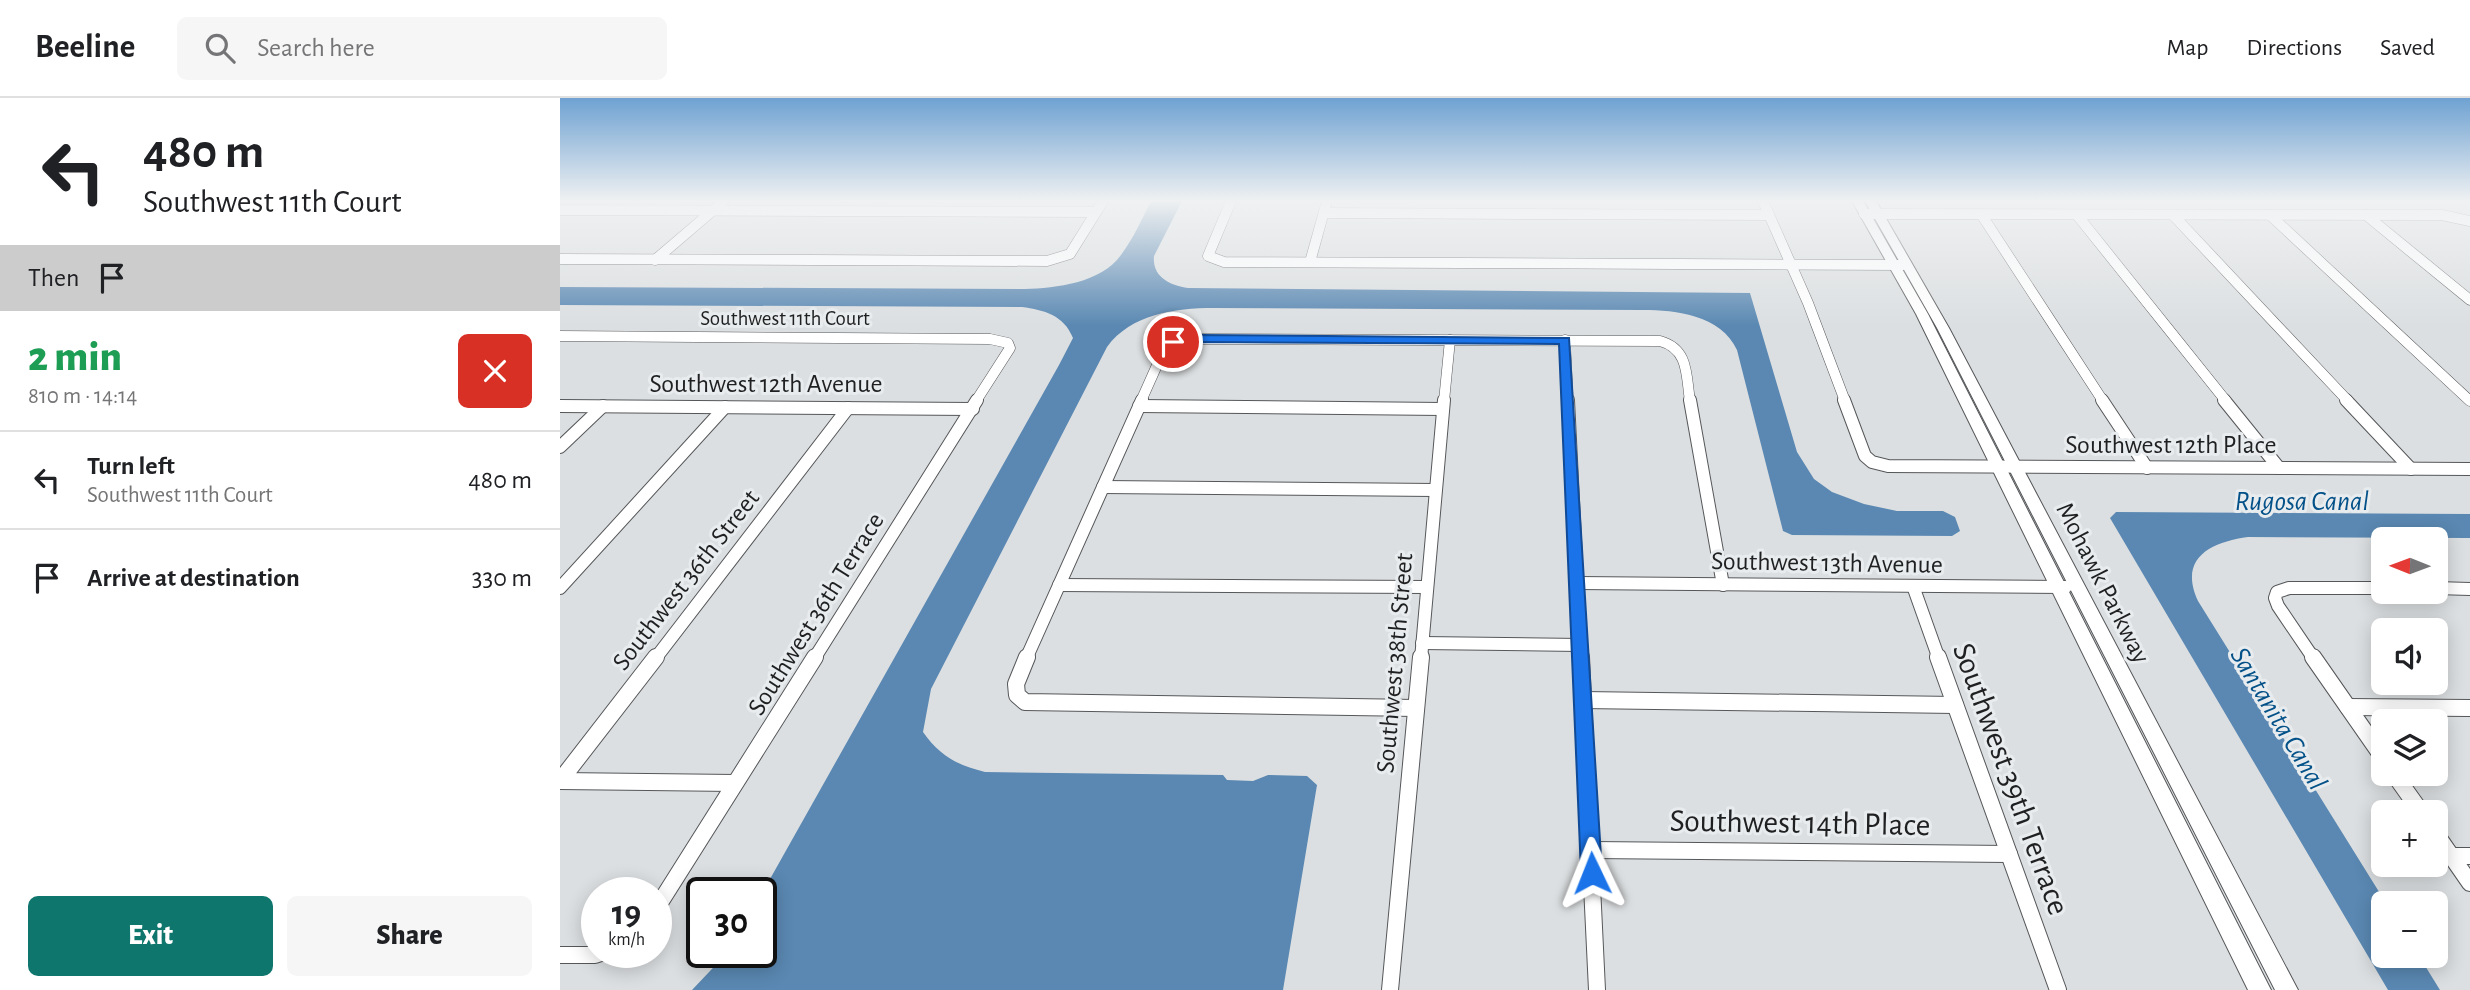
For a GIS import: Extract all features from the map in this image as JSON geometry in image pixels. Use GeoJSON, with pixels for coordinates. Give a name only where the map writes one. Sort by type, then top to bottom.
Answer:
{"type":"FeatureCollection","features":[{"type":"Feature","properties":{"kind":"street"},"geometry":{"type":"LineString","coordinates":[[655,260],[676,243]]}},
{"type":"Feature","properties":{"kind":"street"},"geometry":{"type":"LineString","coordinates":[[560,260],[1047,261],[1070,254],[1077,243]]}},
{"type":"Feature","properties":{"kind":"street"},"geometry":{"type":"LineString","coordinates":[[1213,243],[1208,256],[1223,262],[1900,265]]}},
{"type":"Feature","properties":{"kind":"street"},"geometry":{"type":"LineString","coordinates":[[1310,262],[1316,243]]}},
{"type":"Feature","properties":{"kind":"street"},"geometry":{"type":"LineString","coordinates":[[1781,243],[1865,456],[1872,462]]}},
{"type":"Feature","properties":{"kind":"street","name":"Mohawk Parkway"},"geometry":{"type":"LineString","coordinates":[[1887,243],[1943,328],[2059,587],[2260,990]]}},
{"type":"Feature","properties":{"kind":"street"},"geometry":{"type":"LineString","coordinates":[[2000,243],[2147,468]]}},
{"type":"Feature","properties":{"kind":"street"},"geometry":{"type":"LineString","coordinates":[[2099,243],[2278,468]]}},
{"type":"Feature","properties":{"kind":"street"},"geometry":{"type":"LineString","coordinates":[[2199,243],[2411,469]]}},
{"type":"Feature","properties":{"kind":"street"},"geometry":{"type":"LineString","coordinates":[[2300,243],[2470,401]]}},
{"type":"Feature","properties":{"kind":"street"},"geometry":{"type":"LineString","coordinates":[[2400,243],[2470,300]]}},
{"type":"Feature","properties":{"kind":"street","name":"Southwest 11th Court"},"geometry":{"type":"LineString","coordinates":[[561,337],[990,339],[1008,343]]}},
{"type":"Feature","properties":{"kind":"street"},"geometry":{"type":"LineString","coordinates":[[1416,708],[1038,703],[1025,702],[1017,695],[1019,675],[1102,487],[1162,354],[1173,342],[1201,339],[1565,340],[1660,341],[1674,345],[1682,355],[1723,584]]}},
{"type":"Feature","properties":{"kind":"street","name":"Southwest 38th Street"},"geometry":{"type":"LineString","coordinates":[[1390,990],[1450,340]]}},
{"type":"Feature","properties":{"kind":"street"},"geometry":{"type":"LineString","coordinates":[[1565,340],[1597,990]]}},
{"type":"Feature","properties":{"kind":"street","name":"Southwest 36th Terrace"},"geometry":{"type":"LineString","coordinates":[[672,883],[1006,355],[1010,348],[1008,343]]}},
{"type":"Feature","properties":{"kind":"street","name":"Southwest 12th Avenue"},"geometry":{"type":"LineString","coordinates":[[560,406],[972,409]]}},
{"type":"Feature","properties":{"kind":"street"},"geometry":{"type":"LineString","coordinates":[[560,447],[603,406]]}},
{"type":"Feature","properties":{"kind":"street"},"geometry":{"type":"LineString","coordinates":[[560,588],[725,407]]}},
{"type":"Feature","properties":{"kind":"street"},"geometry":{"type":"LineString","coordinates":[[1139,407],[1443,409]]}},
{"type":"Feature","properties":{"kind":"street","name":"Southwest 36th Street"},"geometry":{"type":"LineString","coordinates":[[560,781],[848,408]]}},
{"type":"Feature","properties":{"kind":"street","name":"Southwest 12th Place"},"geometry":{"type":"LineString","coordinates":[[1872,462],[1888,466],[2007,468],[2470,469]]}},
{"type":"Feature","properties":{"kind":"street","name":"Mohawk Parkway"},"geometry":{"type":"LineString","coordinates":[[2007,468],[2078,587],[2287,990]]}},
{"type":"Feature","properties":{"kind":"street"},"geometry":{"type":"LineString","coordinates":[[1102,487],[1435,490]]}},
{"type":"Feature","properties":{"kind":"street","name":"Southwest 13th Avenue"},"geometry":{"type":"LineString","coordinates":[[1577,583],[2078,587]]}},
{"type":"Feature","properties":{"kind":"street"},"geometry":{"type":"LineString","coordinates":[[1059,585],[1427,587]]}},
{"type":"Feature","properties":{"kind":"street","name":"Southwest 39th Terrace"},"geometry":{"type":"LineString","coordinates":[[1913,586],[2058,990]]}},
{"type":"Feature","properties":{"kind":"street"},"geometry":{"type":"LineString","coordinates":[[2371,588],[2289,588],[2277,592],[2275,598],[2371,740]]}},
{"type":"Feature","properties":{"kind":"street"},"geometry":{"type":"LineString","coordinates":[[2448,588],[2470,589]]}},
{"type":"Feature","properties":{"kind":"street"},"geometry":{"type":"LineString","coordinates":[[1422,643],[1580,645]]}},
{"type":"Feature","properties":{"kind":"street"},"geometry":{"type":"LineString","coordinates":[[1583,700],[1955,705]]}},
{"type":"Feature","properties":{"kind":"street"},"geometry":{"type":"LineString","coordinates":[[2348,707],[2470,708]]}},
{"type":"Feature","properties":{"kind":"street"},"geometry":{"type":"LineString","coordinates":[[560,781],[735,783]]}},
{"type":"Feature","properties":{"kind":"street","name":"Southwest 14th Place"},"geometry":{"type":"LineString","coordinates":[[1591,850],[2009,854]]}},
{"type":"Feature","properties":{"kind":"street"},"geometry":{"type":"LineString","coordinates":[[2448,852],[2470,883]]}},
{"type":"Feature","properties":{"kind":"street"},"geometry":{"type":"LineString","coordinates":[[2451,856],[2470,856]]}},
{"type":"Feature","properties":{"kind":"street"},"geometry":{"type":"LineString","coordinates":[[560,955],[581,955]]}},
{"type":"Feature","properties":{"kind":"water"},"geometry":{"type":"Polygon","coordinates":[[[1129,243],[1161,243],[1154,256],[1159,275],[1175,285],[1188,288],[1750,293],[1797,452],[1814,479],[1832,492],[1864,504],[1897,511],[1943,511],[1955,517],[1960,531],[1952,536],[1792,535],[1783,531],[1737,350],[1730,338],[1720,329],[1683,313],[1643,310],[1213,308],[1184,309],[1141,320],[1128,327],[1107,347],[931,689],[923,732],[950,758],[985,772],[1223,775],[1227,780],[1253,781],[1268,775],[1307,776],[1317,785],[1283,990],[692,990],[713,968],[777,968],[777,877],[771,877],[1073,338],[1059,319],[1022,307],[560,305],[560,287],[1025,289],[1077,282],[1102,272],[1129,243]]]}},
{"type":"Feature","properties":{"kind":"water"},"geometry":{"type":"Polygon","coordinates":[[[2116,512],[2470,514],[2470,538],[2448,538],[2448,527],[2371,527],[2371,538],[2234,539],[2211,548],[2202,555],[2195,563],[2192,574],[2198,601],[2379,891],[2371,891],[2371,961],[2110,518],[2116,512]]]}},
{"type":"Feature","properties":{"kind":"water"},"geometry":{"type":"Polygon","coordinates":[[[2375,968],[2426,968],[2440,990],[2388,990],[2375,968]]]}},
{"type":"Feature","properties":{"kind":"route"},"geometry":{"type":"LineString","coordinates":[[1173,342],[1201,339],[1565,340],[1592,873]]}},
{"type":"Feature","properties":{"kind":"water label","name":"Rugosa Canal"},"geometry":{"type":"Point","coordinates":[2302,502]}},
{"type":"Feature","properties":{"kind":"water label","name":"Santanita Canal"},"geometry":{"type":"Point","coordinates":[2278,719]}}]}
